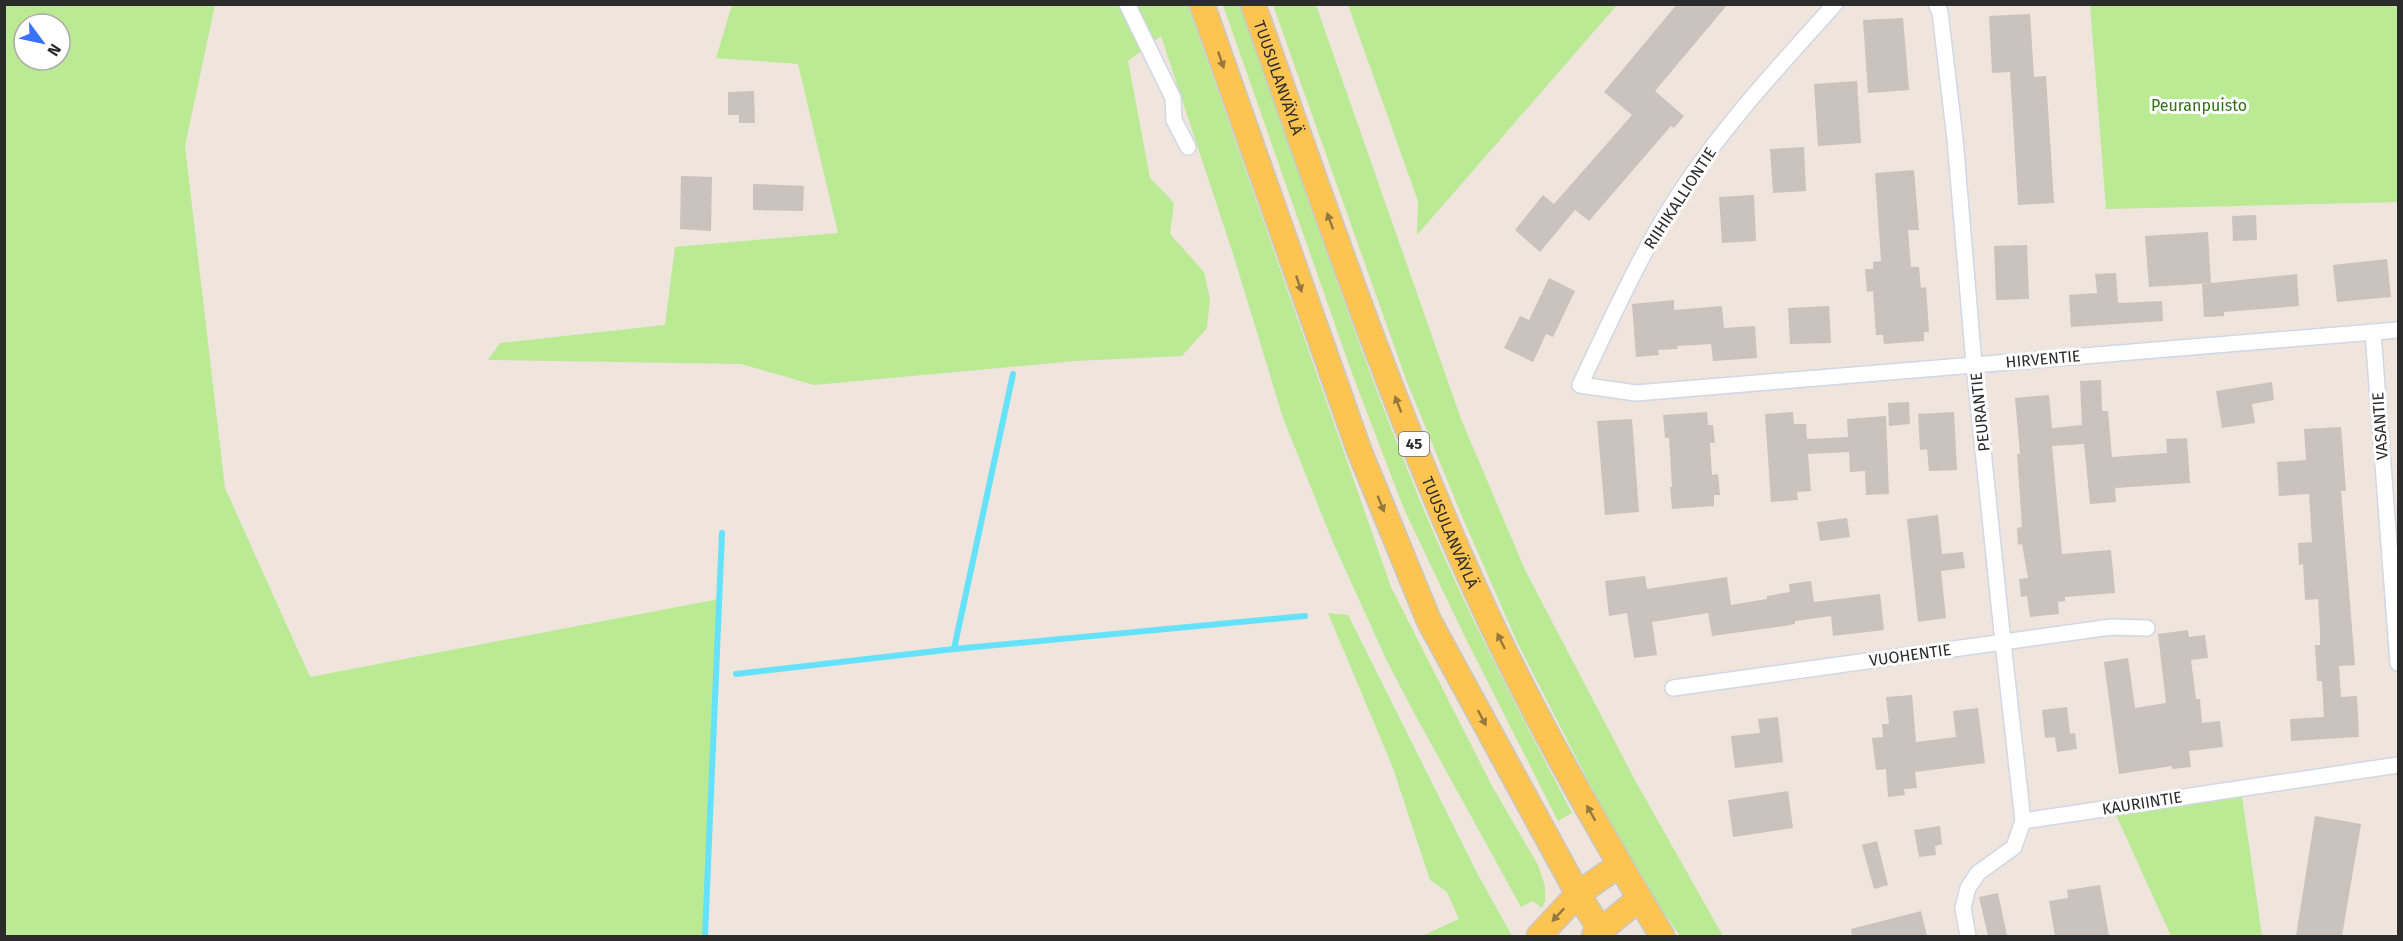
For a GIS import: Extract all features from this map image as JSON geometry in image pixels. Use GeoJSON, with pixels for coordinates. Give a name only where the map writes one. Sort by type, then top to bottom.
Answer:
{"type":"FeatureCollection","features":[{"type":"Feature","properties":{"kind":"main road"},"geometry":{"type":"LineString","coordinates":[[1202,4],[1355,439],[1425,610],[1599,934],[1639,899]]}},
{"type":"Feature","properties":{"kind":"main road","name":"TUUSULANVÄYLÄ"},"geometry":{"type":"LineString","coordinates":[[1253,4],[1407,429],[1478,594],[1542,725],[1619,865],[1662,936]]}},
{"type":"Feature","properties":{"kind":"main road"},"geometry":{"type":"LineString","coordinates":[[1539,936],[1578,894],[1619,865]]}},
{"type":"Feature","properties":{"kind":"street"},"geometry":{"type":"LineString","coordinates":[[1127,4],[1173,98],[1174,120],[1188,147]]}},
{"type":"Feature","properties":{"kind":"street","name":"RIIHIKALLIONTIE"},"geometry":{"type":"LineString","coordinates":[[1580,385],[1645,250],[1701,161],[1781,64],[1835,4]]}},
{"type":"Feature","properties":{"kind":"street","name":"PEURANTIE"},"geometry":{"type":"LineString","coordinates":[[1936,4],[1940,12],[1955,139],[1974,364],[2023,821]]}},
{"type":"Feature","properties":{"kind":"street","name":"HIRVENTIE"},"geometry":{"type":"LineString","coordinates":[[1580,385],[1636,393],[2398,330]]}},
{"type":"Feature","properties":{"kind":"street","name":"VASANTIE"},"geometry":{"type":"LineString","coordinates":[[2373,333],[2398,663]]}},
{"type":"Feature","properties":{"kind":"street","name":"VUOHENTIE"},"geometry":{"type":"LineString","coordinates":[[1673,688],[2111,627],[2146,628]]}},
{"type":"Feature","properties":{"kind":"street","name":"KAURIINTIE"},"geometry":{"type":"LineString","coordinates":[[2023,821],[2398,765]]}},
{"type":"Feature","properties":{"kind":"street"},"geometry":{"type":"LineString","coordinates":[[1968,936],[1963,908],[1968,888],[1978,873],[2014,847],[2023,821]]}},
{"type":"Feature","properties":{"kind":"green space"},"geometry":{"type":"Polygon","coordinates":[[[5,4],[215,5],[185,146],[225,488],[310,677],[719,599],[705,936],[5,936],[5,4]]]}},
{"type":"Feature","properties":{"kind":"green space"},"geometry":{"type":"Polygon","coordinates":[[[1348,4],[1617,5],[1417,235],[1418,201],[1348,4]]]}},
{"type":"Feature","properties":{"kind":"green space"},"geometry":{"type":"Polygon","coordinates":[[[732,5],[1188,5],[1391,587],[1492,786],[1538,865],[1545,886],[1545,901],[1542,908],[1533,901],[1521,907],[1386,659],[1332,540],[1283,418],[1234,257],[1161,36],[1128,61],[1150,178],[1174,203],[1170,234],[1204,272],[1210,299],[1207,328],[1182,356],[1075,361],[814,385],[741,364],[488,360],[500,343],[665,325],[675,247],[838,233],[798,64],[716,58],[732,5]]]}},
{"type":"Feature","properties":{"kind":"green space"},"geometry":{"type":"Polygon","coordinates":[[[1223,5],[1240,5],[1350,318],[1396,442],[1438,543],[1493,660],[1572,813],[1558,821],[1463,633],[1404,509],[1353,376],[1223,5]]]}},
{"type":"Feature","properties":{"kind":"green space"},"geometry":{"type":"Polygon","coordinates":[[[1273,5],[1316,5],[1461,419],[1525,570],[1637,784],[1723,936],[1680,936],[1657,903],[1602,808],[1518,644],[1407,382],[1273,5]]]}},
{"type":"Feature","properties":{"kind":"green space","name":"Peuranpuisto"},"geometry":{"type":"Polygon","coordinates":[[[2090,5],[2398,5],[2398,202],[2106,209],[2090,5]]]}},
{"type":"Feature","properties":{"kind":"green space"},"geometry":{"type":"Polygon","coordinates":[[[1328,613],[1348,615],[1477,873],[1512,936],[1422,936],[1459,919],[1447,892],[1430,880],[1393,768],[1328,613]]]}},
{"type":"Feature","properties":{"kind":"green space"},"geometry":{"type":"Polygon","coordinates":[[[2242,797],[2262,936],[2171,936],[2116,815],[2242,797]]]}},
{"type":"Feature","properties":{"kind":"building"},"geometry":{"type":"Polygon","coordinates":[[[1677,4],[1728,4],[1655,91],[1684,116],[1674,128],[1671,126],[1589,221],[1575,210],[1540,252],[1515,230],[1543,195],[1554,204],[1632,115],[1604,92],[1677,4]]]}},
{"type":"Feature","properties":{"kind":"building"},"geometry":{"type":"Polygon","coordinates":[[[2030,14],[2034,77],[2046,76],[2054,203],[2018,205],[2010,72],[1992,73],[1989,16],[2030,14]]]}},
{"type":"Feature","properties":{"kind":"building"},"geometry":{"type":"Polygon","coordinates":[[[1903,18],[1909,90],[1868,93],[1863,20],[1903,18]]]}},
{"type":"Feature","properties":{"kind":"building"},"geometry":{"type":"Polygon","coordinates":[[[1857,81],[1861,143],[1818,146],[1814,84],[1857,81]]]}},
{"type":"Feature","properties":{"kind":"building"},"geometry":{"type":"Polygon","coordinates":[[[754,91],[755,123],[739,123],[739,115],[728,115],[728,92],[754,91]]]}},
{"type":"Feature","properties":{"kind":"building"},"geometry":{"type":"Polygon","coordinates":[[[1804,147],[1806,191],[1773,193],[1770,149],[1804,147]]]}},
{"type":"Feature","properties":{"kind":"building"},"geometry":{"type":"Polygon","coordinates":[[[1914,170],[1919,230],[1908,230],[1911,267],[1919,267],[1921,288],[1926,287],[1929,332],[1924,332],[1924,341],[1884,344],[1883,335],[1876,335],[1873,291],[1867,292],[1865,269],[1873,269],[1873,262],[1881,261],[1875,173],[1914,170]]]}},
{"type":"Feature","properties":{"kind":"building"},"geometry":{"type":"Polygon","coordinates":[[[681,176],[712,177],[711,231],[680,229],[681,176]]]}},
{"type":"Feature","properties":{"kind":"building"},"geometry":{"type":"Polygon","coordinates":[[[753,184],[804,186],[803,211],[753,210],[753,184]]]}},
{"type":"Feature","properties":{"kind":"building"},"geometry":{"type":"Polygon","coordinates":[[[1754,195],[1756,241],[1722,243],[1719,197],[1754,195]]]}},
{"type":"Feature","properties":{"kind":"building"},"geometry":{"type":"Polygon","coordinates":[[[2256,215],[2257,240],[2233,241],[2232,216],[2256,215]]]}},
{"type":"Feature","properties":{"kind":"building"},"geometry":{"type":"Polygon","coordinates":[[[2208,232],[2211,283],[2149,287],[2145,236],[2208,232]]]}},
{"type":"Feature","properties":{"kind":"building"},"geometry":{"type":"Polygon","coordinates":[[[2027,245],[2029,299],[1996,300],[1994,246],[2027,245]]]}},
{"type":"Feature","properties":{"kind":"building"},"geometry":{"type":"Polygon","coordinates":[[[2387,259],[2391,297],[2337,302],[2333,265],[2387,259]]]}},
{"type":"Feature","properties":{"kind":"building"},"geometry":{"type":"Polygon","coordinates":[[[2116,273],[2118,303],[2162,301],[2163,321],[2071,327],[2069,295],[2097,293],[2095,274],[2116,273]]]}},
{"type":"Feature","properties":{"kind":"building"},"geometry":{"type":"Polygon","coordinates":[[[2297,274],[2299,306],[2224,312],[2224,316],[2204,317],[2202,284],[2297,274]]]}},
{"type":"Feature","properties":{"kind":"building"},"geometry":{"type":"Polygon","coordinates":[[[1549,278],[1575,291],[1553,337],[1546,334],[1533,362],[1504,348],[1520,316],[1529,320],[1549,278]]]}},
{"type":"Feature","properties":{"kind":"building"},"geometry":{"type":"Polygon","coordinates":[[[1674,300],[1674,310],[1722,306],[1724,328],[1755,326],[1757,358],[1713,361],[1711,344],[1677,346],[1678,349],[1658,350],[1659,355],[1636,357],[1632,304],[1674,300]]]}},
{"type":"Feature","properties":{"kind":"building"},"geometry":{"type":"Polygon","coordinates":[[[1829,306],[1831,343],[1790,344],[1788,308],[1829,306]]]}},
{"type":"Feature","properties":{"kind":"building"},"geometry":{"type":"Polygon","coordinates":[[[2101,380],[2102,411],[2108,411],[2112,457],[2167,453],[2166,439],[2187,438],[2190,483],[2115,488],[2116,502],[2090,504],[2084,444],[2052,446],[2062,554],[2111,550],[2115,593],[2065,597],[2065,601],[2058,602],[2059,614],[2030,617],[2027,596],[2021,597],[2019,579],[2028,578],[2022,544],[2018,545],[2017,528],[2022,527],[2017,454],[2020,454],[2015,398],[2049,395],[2052,428],[2082,425],[2080,381],[2101,380]]]}},
{"type":"Feature","properties":{"kind":"building"},"geometry":{"type":"Polygon","coordinates":[[[2272,382],[2274,400],[2252,404],[2255,423],[2222,428],[2216,391],[2272,382]]]}},
{"type":"Feature","properties":{"kind":"building"},"geometry":{"type":"Polygon","coordinates":[[[1909,402],[1910,424],[1889,426],[1888,403],[1909,402]]]}},
{"type":"Feature","properties":{"kind":"building"},"geometry":{"type":"Polygon","coordinates":[[[1707,412],[1708,425],[1713,425],[1715,443],[1710,443],[1712,475],[1718,474],[1720,495],[1714,495],[1714,506],[1672,509],[1669,438],[1665,438],[1663,415],[1707,412]]]}},
{"type":"Feature","properties":{"kind":"building"},"geometry":{"type":"Polygon","coordinates":[[[1793,412],[1794,424],[1806,424],[1807,439],[1848,437],[1847,419],[1886,416],[1889,494],[1866,495],[1865,471],[1850,472],[1849,452],[1808,454],[1811,491],[1797,492],[1798,500],[1771,502],[1765,414],[1793,412]]]}},
{"type":"Feature","properties":{"kind":"building"},"geometry":{"type":"Polygon","coordinates":[[[1954,412],[1957,470],[1929,471],[1927,449],[1920,450],[1918,414],[1954,412]]]}},
{"type":"Feature","properties":{"kind":"building"},"geometry":{"type":"Polygon","coordinates":[[[1632,419],[1639,512],[1605,515],[1597,421],[1632,419]]]}},
{"type":"Feature","properties":{"kind":"building"},"geometry":{"type":"Polygon","coordinates":[[[2341,427],[2346,491],[2341,491],[2355,665],[2339,666],[2341,697],[2357,696],[2359,737],[2291,741],[2290,719],[2324,717],[2322,681],[2317,681],[2315,645],[2320,645],[2320,631],[2318,599],[2305,600],[2303,564],[2299,565],[2298,543],[2312,542],[2309,494],[2279,496],[2277,462],[2306,460],[2304,429],[2341,427]]]}},
{"type":"Feature","properties":{"kind":"building"},"geometry":{"type":"Polygon","coordinates":[[[1938,515],[1942,554],[1963,552],[1965,568],[1941,571],[1946,618],[1918,622],[1907,519],[1938,515]]]}},
{"type":"Feature","properties":{"kind":"building"},"geometry":{"type":"Polygon","coordinates":[[[1847,518],[1850,537],[1820,541],[1817,522],[1847,518]]]}},
{"type":"Feature","properties":{"kind":"building"},"geometry":{"type":"Polygon","coordinates":[[[1645,576],[1647,589],[1727,577],[1731,605],[1767,599],[1767,596],[1790,592],[1789,584],[1811,581],[1814,602],[1880,594],[1884,630],[1833,636],[1831,616],[1795,621],[1795,624],[1784,626],[1712,636],[1708,613],[1652,622],[1657,655],[1634,658],[1627,613],[1609,616],[1605,581],[1645,576]]]}},
{"type":"Feature","properties":{"kind":"building"},"geometry":{"type":"Polygon","coordinates":[[[2188,630],[2189,637],[2205,635],[2208,658],[2191,660],[2196,699],[2200,699],[2202,723],[2220,721],[2223,747],[2189,751],[2191,767],[2172,769],[2172,766],[2119,774],[2104,662],[2128,658],[2135,708],[2166,703],[2158,634],[2188,630]]]}},
{"type":"Feature","properties":{"kind":"building"},"geometry":{"type":"Polygon","coordinates":[[[1912,695],[1916,742],[1956,737],[1953,711],[1978,708],[1985,763],[1915,772],[1917,788],[1904,789],[1905,795],[1888,797],[1886,769],[1876,770],[1872,738],[1883,737],[1882,724],[1889,724],[1886,697],[1912,695]]]}},
{"type":"Feature","properties":{"kind":"building"},"geometry":{"type":"Polygon","coordinates":[[[2067,707],[2070,734],[2075,733],[2077,749],[2057,752],[2055,737],[2045,738],[2042,710],[2067,707]]]}},
{"type":"Feature","properties":{"kind":"building"},"geometry":{"type":"Polygon","coordinates":[[[1778,717],[1783,762],[1735,768],[1731,736],[1760,733],[1758,719],[1778,717]]]}},
{"type":"Feature","properties":{"kind":"building"},"geometry":{"type":"Polygon","coordinates":[[[1788,791],[1793,828],[1733,837],[1728,800],[1788,791]]]}},
{"type":"Feature","properties":{"kind":"building"},"geometry":{"type":"Polygon","coordinates":[[[2315,816],[2361,824],[2342,936],[2296,936],[2315,816]]]}},
{"type":"Feature","properties":{"kind":"building"},"geometry":{"type":"Polygon","coordinates":[[[1940,826],[1942,844],[1935,846],[1936,855],[1919,857],[1914,830],[1940,826]]]}},
{"type":"Feature","properties":{"kind":"building"},"geometry":{"type":"Polygon","coordinates":[[[1877,841],[1888,885],[1874,889],[1862,845],[1877,841]]]}},
{"type":"Feature","properties":{"kind":"building"},"geometry":{"type":"Polygon","coordinates":[[[2100,885],[2109,936],[2055,936],[2049,901],[2068,898],[2067,890],[2100,885]]]}},
{"type":"Feature","properties":{"kind":"building"},"geometry":{"type":"Polygon","coordinates":[[[1998,893],[2007,936],[1988,936],[1979,897],[1998,893]]]}},
{"type":"Feature","properties":{"kind":"building"},"geometry":{"type":"Polygon","coordinates":[[[1921,911],[1927,936],[1852,936],[1851,929],[1921,911]]]}},
{"type":"Feature","properties":{"kind":"waterway"},"geometry":{"type":"LineString","coordinates":[[954,649],[1013,374]]}},
{"type":"Feature","properties":{"kind":"waterway"},"geometry":{"type":"LineString","coordinates":[[705,936],[722,533]]}},
{"type":"Feature","properties":{"kind":"waterway"},"geometry":{"type":"LineString","coordinates":[[736,674],[954,649],[1305,616]]}}]}
